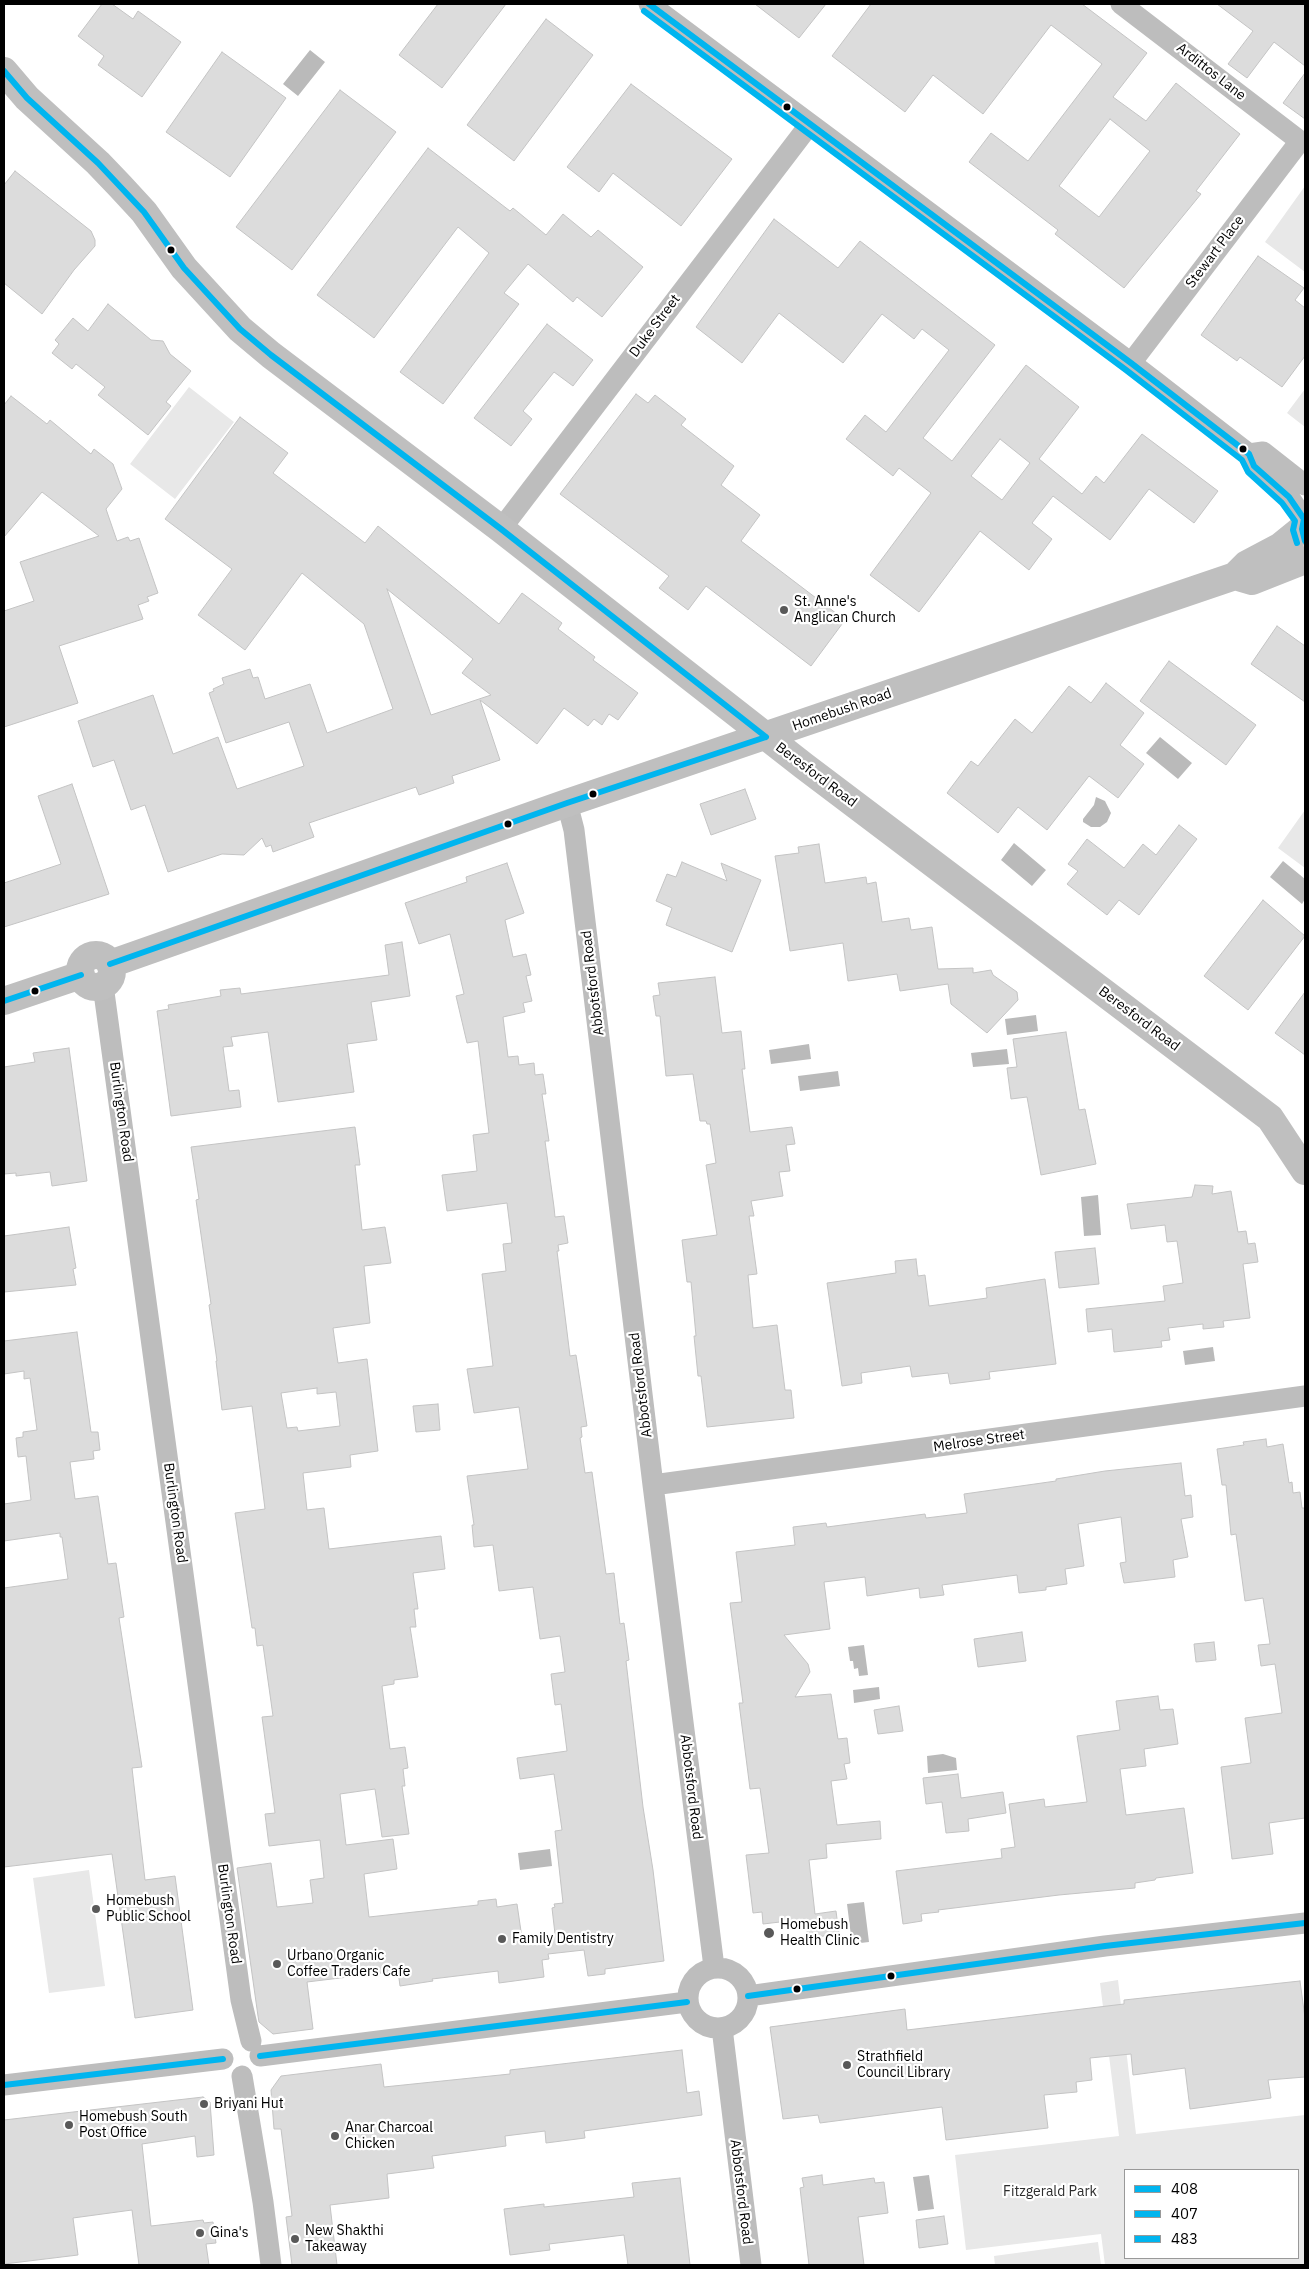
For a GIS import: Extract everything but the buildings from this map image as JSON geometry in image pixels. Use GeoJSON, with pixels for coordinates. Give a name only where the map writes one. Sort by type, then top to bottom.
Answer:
{"type":"FeatureCollection","features":[{"type":"Feature","properties":{"kind":"main road","name":"Beresford Road"},"geometry":{"type":"LineString","coordinates":[[4,71],[20,91],[98,163],[144,212],[184,268],[240,329],[501,529],[766,737],[1270,1118],[1305,1171]]}},
{"type":"Feature","properties":{"kind":"main road","name":"Homebush Road"},"geometry":{"type":"LineString","coordinates":[[4,1001],[98,974],[567,803],[1236,576],[1247,564],[1281,546],[1304,526]]}},
{"type":"Feature","properties":{"kind":"main road","name":"Homebush Road"},"geometry":{"type":"LineString","coordinates":[[1236,576],[1252,581],[1305,560]]}},
{"type":"Feature","properties":{"kind":"street"},"geometry":{"type":"LineString","coordinates":[[648,4],[1131,363],[1248,454],[1254,466],[1289,497],[1304,526]]}},
{"type":"Feature","properties":{"kind":"street","name":"Ardittos Lane"},"geometry":{"type":"LineString","coordinates":[[1121,4],[1300,141]]}},
{"type":"Feature","properties":{"kind":"street","name":"Duke Street"},"geometry":{"type":"LineString","coordinates":[[501,529],[810,124]]}},
{"type":"Feature","properties":{"kind":"street","name":"Stewart Place"},"geometry":{"type":"LineString","coordinates":[[1131,363],[1300,141]]}},
{"type":"Feature","properties":{"kind":"street"},"geometry":{"type":"LineString","coordinates":[[1248,454],[1262,452],[1305,485]]}},
{"type":"Feature","properties":{"kind":"street","name":"Abbotsford Road"},"geometry":{"type":"LineString","coordinates":[[567,803],[574,830],[652,1485],[714,1967]]}},
{"type":"Feature","properties":{"kind":"street","name":"Burlington Road"},"geometry":{"type":"LineString","coordinates":[[98,974],[241,2000],[256,2048]]}},
{"type":"Feature","properties":{"kind":"street","name":"Melrose Street"},"geometry":{"type":"LineString","coordinates":[[652,1485],[1305,1396]]}},
{"type":"Feature","properties":{"kind":"street"},"geometry":{"type":"LineString","coordinates":[[748,1996],[1095,1947],[1305,1923]]}},
{"type":"Feature","properties":{"kind":"street"},"geometry":{"type":"LineString","coordinates":[[714,1967],[734,1972],[746,1987],[748,1996],[744,2014],[731,2026],[722,2028],[713,2028],[696,2019],[690,2012],[687,2002],[690,1983],[696,1976],[714,1967]]}},
{"type":"Feature","properties":{"kind":"street"},"geometry":{"type":"LineString","coordinates":[[256,2048],[257,2068],[248,2075],[237,2075],[227,2069],[223,2059],[225,2048],[229,2043],[239,2038],[256,2048],[687,2002]]}},
{"type":"Feature","properties":{"kind":"street","name":"Abbotsford Road"},"geometry":{"type":"LineString","coordinates":[[722,2028],[751,2265]]}},
{"type":"Feature","properties":{"kind":"street"},"geometry":{"type":"LineString","coordinates":[[4,2085],[223,2059]]}},
{"type":"Feature","properties":{"kind":"street"},"geometry":{"type":"LineString","coordinates":[[242,2076],[263,2202],[271,2265]]}},
{"type":"Feature","properties":{"kind":"green space"},"geometry":{"type":"Polygon","coordinates":[[[1305,186],[1305,272],[1265,242],[1305,186]]]}},
{"type":"Feature","properties":{"kind":"green space"},"geometry":{"type":"Polygon","coordinates":[[[189,387],[234,422],[175,499],[130,464],[189,387]]]}},
{"type":"Feature","properties":{"kind":"green space"},"geometry":{"type":"Polygon","coordinates":[[[1305,389],[1305,427],[1287,413],[1305,389]]]}},
{"type":"Feature","properties":{"kind":"green space"},"geometry":{"type":"Polygon","coordinates":[[[1305,810],[1305,868],[1278,848],[1305,810]]]}},
{"type":"Feature","properties":{"kind":"green space"},"geometry":{"type":"Polygon","coordinates":[[[89,1870],[105,1986],[49,1993],[33,1878],[89,1870]]]}},
{"type":"Feature","properties":{"kind":"green space","name":"Fitzgerald Park"},"geometry":{"type":"Polygon","coordinates":[[[1118,1980],[1136,2134],[1305,2115],[1305,2265],[1105,2265],[1101,2234],[966,2250],[955,2155],[1119,2136],[1100,1983],[1118,1980]]]}},
{"type":"Feature","properties":{"kind":"green space"},"geometry":{"type":"Polygon","coordinates":[[[1098,2242],[1101,2265],[995,2265],[994,2256],[1098,2242]]]}},
{"type":"Feature","properties":{"kind":"shaded area"},"geometry":{"type":"Polygon","coordinates":[[[310,50],[325,62],[298,96],[283,84],[310,50]]]}},
{"type":"Feature","properties":{"kind":"shaded area"},"geometry":{"type":"Polygon","coordinates":[[[1160,737],[1192,763],[1178,779],[1146,753],[1160,737]]]}},
{"type":"Feature","properties":{"kind":"shaded area"},"geometry":{"type":"Polygon","coordinates":[[[1096,797],[1105,801],[1111,813],[1107,822],[1100,827],[1091,827],[1083,822],[1083,819],[1094,805],[1096,797]]]}},
{"type":"Feature","properties":{"kind":"shaded area"},"geometry":{"type":"Polygon","coordinates":[[[1014,843],[1046,870],[1032,886],[1001,860],[1014,843]]]}},
{"type":"Feature","properties":{"kind":"shaded area"},"geometry":{"type":"Polygon","coordinates":[[[1283,861],[1305,879],[1305,899],[1302,904],[1270,877],[1283,861]]]}},
{"type":"Feature","properties":{"kind":"shaded area"},"geometry":{"type":"Polygon","coordinates":[[[1036,1015],[1038,1031],[1007,1035],[1005,1019],[1036,1015]]]}},
{"type":"Feature","properties":{"kind":"shaded area"},"geometry":{"type":"Polygon","coordinates":[[[809,1044],[811,1059],[771,1064],[769,1050],[809,1044]]]}},
{"type":"Feature","properties":{"kind":"shaded area"},"geometry":{"type":"Polygon","coordinates":[[[1007,1049],[1009,1064],[973,1067],[971,1053],[1007,1049]]]}},
{"type":"Feature","properties":{"kind":"shaded area"},"geometry":{"type":"Polygon","coordinates":[[[838,1071],[840,1086],[800,1091],[798,1076],[838,1071]]]}},
{"type":"Feature","properties":{"kind":"shaded area"},"geometry":{"type":"Polygon","coordinates":[[[1098,1195],[1101,1235],[1084,1236],[1081,1197],[1098,1195]]]}},
{"type":"Feature","properties":{"kind":"shaded area"},"geometry":{"type":"Polygon","coordinates":[[[1213,1347],[1215,1361],[1185,1365],[1183,1351],[1213,1347]]]}},
{"type":"Feature","properties":{"kind":"shaded area"},"geometry":{"type":"Polygon","coordinates":[[[864,1645],[868,1675],[859,1676],[858,1668],[854,1669],[853,1661],[850,1661],[848,1647],[864,1645]]]}},
{"type":"Feature","properties":{"kind":"shaded area"},"geometry":{"type":"Polygon","coordinates":[[[879,1687],[880,1699],[854,1703],[853,1690],[879,1687]]]}},
{"type":"Feature","properties":{"kind":"shaded area"},"geometry":{"type":"Polygon","coordinates":[[[943,1754],[956,1758],[957,1770],[928,1773],[927,1756],[943,1754]]]}},
{"type":"Feature","properties":{"kind":"shaded area"},"geometry":{"type":"Polygon","coordinates":[[[550,1849],[552,1866],[520,1870],[518,1853],[550,1849]]]}},
{"type":"Feature","properties":{"kind":"shaded area"},"geometry":{"type":"Polygon","coordinates":[[[864,1902],[869,1942],[852,1944],[847,1904],[864,1902]]]}},
{"type":"Feature","properties":{"kind":"shaded area"},"geometry":{"type":"Polygon","coordinates":[[[929,2175],[934,2209],[918,2211],[913,2177],[929,2175]]]}},
{"type":"Feature","properties":{"kind":"transit line","name":"407"},"geometry":{"type":"LineString","coordinates":[[649,4],[1131,363],[1249,454],[1254,466],[1289,497],[1304,519],[1302,529],[1305,541]]}},
{"type":"Feature","properties":{"kind":"transit line","name":"483"},"geometry":{"type":"LineString","coordinates":[[644,11],[1126,370],[1242,460],[1248,472],[1282,503],[1295,521],[1293,530],[1297,543]]}},
{"type":"Feature","properties":{"kind":"transit line","name":"408"},"geometry":{"type":"LineString","coordinates":[[4,71],[27,98],[98,163],[144,212],[184,268],[240,329],[271,355],[501,529],[766,737]]}},
{"type":"Feature","properties":{"kind":"transit line","name":"408"},"geometry":{"type":"LineString","coordinates":[[110,964],[567,803],[766,737]]}},
{"type":"Feature","properties":{"kind":"transit line","name":"408"},"geometry":{"type":"LineString","coordinates":[[4,1001],[81,975]]}},
{"type":"Feature","properties":{"kind":"transit line","name":"408"},"geometry":{"type":"LineString","coordinates":[[748,1996],[1105,1946],[1305,1923]]}},
{"type":"Feature","properties":{"kind":"transit line","name":"408"},"geometry":{"type":"LineString","coordinates":[[260,2056],[687,2002]]}},
{"type":"Feature","properties":{"kind":"transit line","name":"408"},"geometry":{"type":"LineString","coordinates":[[4,2085],[223,2059]]}},
{"type":"Feature","properties":{"kind":"place","name":"St. Anne's Anglican Church"},"geometry":{"type":"Point","coordinates":[784,610]}},
{"type":"Feature","properties":{"kind":"place","name":"Homebush Public School"},"geometry":{"type":"Point","coordinates":[96,1909]}},
{"type":"Feature","properties":{"kind":"place","name":"Homebush Health Clinic"},"geometry":{"type":"Point","coordinates":[769,1933]}},
{"type":"Feature","properties":{"kind":"place","name":"Family Dentistry"},"geometry":{"type":"Point","coordinates":[502,1939]}},
{"type":"Feature","properties":{"kind":"place","name":"Urbano Organic Coffee Traders Cafe"},"geometry":{"type":"Point","coordinates":[277,1964]}},
{"type":"Feature","properties":{"kind":"place","name":"Strathfield Council Library"},"geometry":{"type":"Point","coordinates":[847,2065]}},
{"type":"Feature","properties":{"kind":"place","name":"Briyani Hut"},"geometry":{"type":"Point","coordinates":[204,2104]}},
{"type":"Feature","properties":{"kind":"place","name":"Homebush South Post Office"},"geometry":{"type":"Point","coordinates":[69,2125]}},
{"type":"Feature","properties":{"kind":"place","name":"Anar Charcoal Chicken"},"geometry":{"type":"Point","coordinates":[335,2136]}},
{"type":"Feature","properties":{"kind":"place","name":"Gina's"},"geometry":{"type":"Point","coordinates":[200,2233]}},
{"type":"Feature","properties":{"kind":"place","name":"New Shakthi Takeaway"},"geometry":{"type":"Point","coordinates":[295,2239]}}]}
